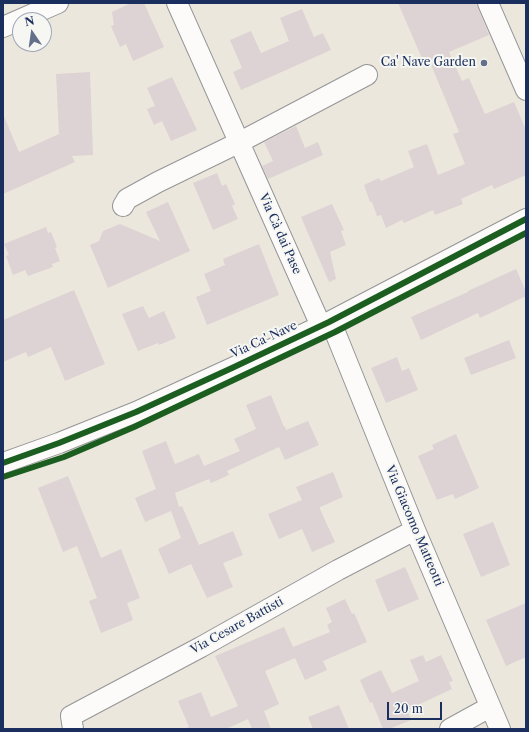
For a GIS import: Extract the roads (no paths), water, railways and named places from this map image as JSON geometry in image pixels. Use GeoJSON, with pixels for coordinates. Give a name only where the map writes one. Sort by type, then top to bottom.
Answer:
{"type":"FeatureCollection","features":[{"type":"Feature","properties":{"kind":"street"},"geometry":{"type":"LineString","coordinates":[[3,28],[58,3]]}},
{"type":"Feature","properties":{"kind":"street","name":"Via Cà dai Pase"},"geometry":{"type":"LineString","coordinates":[[178,3],[240,142],[325,324]]}},
{"type":"Feature","properties":{"kind":"street"},"geometry":{"type":"LineString","coordinates":[[488,3],[526,90]]}},
{"type":"Feature","properties":{"kind":"street"},"geometry":{"type":"LineString","coordinates":[[123,206],[126,200],[158,182],[240,142],[367,75]]}},
{"type":"Feature","properties":{"kind":"street","name":"Via Ca' Nave"},"geometry":{"type":"LineString","coordinates":[[3,463],[59,443],[136,412],[325,324],[526,219]]}},
{"type":"Feature","properties":{"kind":"street","name":"Via Giacomo Matteotti"},"geometry":{"type":"LineString","coordinates":[[325,324],[335,332],[415,530],[500,729]]}},
{"type":"Feature","properties":{"kind":"street","name":"Via Cesare Battisti"},"geometry":{"type":"LineString","coordinates":[[73,729],[71,716],[201,647],[338,570],[415,530]]}},
{"type":"Feature","properties":{"kind":"street"},"geometry":{"type":"LineString","coordinates":[[450,729],[490,707]]}},
{"type":"Feature","properties":{"kind":"place","name":"Ca' Nave Garden"},"geometry":{"type":"Point","coordinates":[484,63]}}]}
